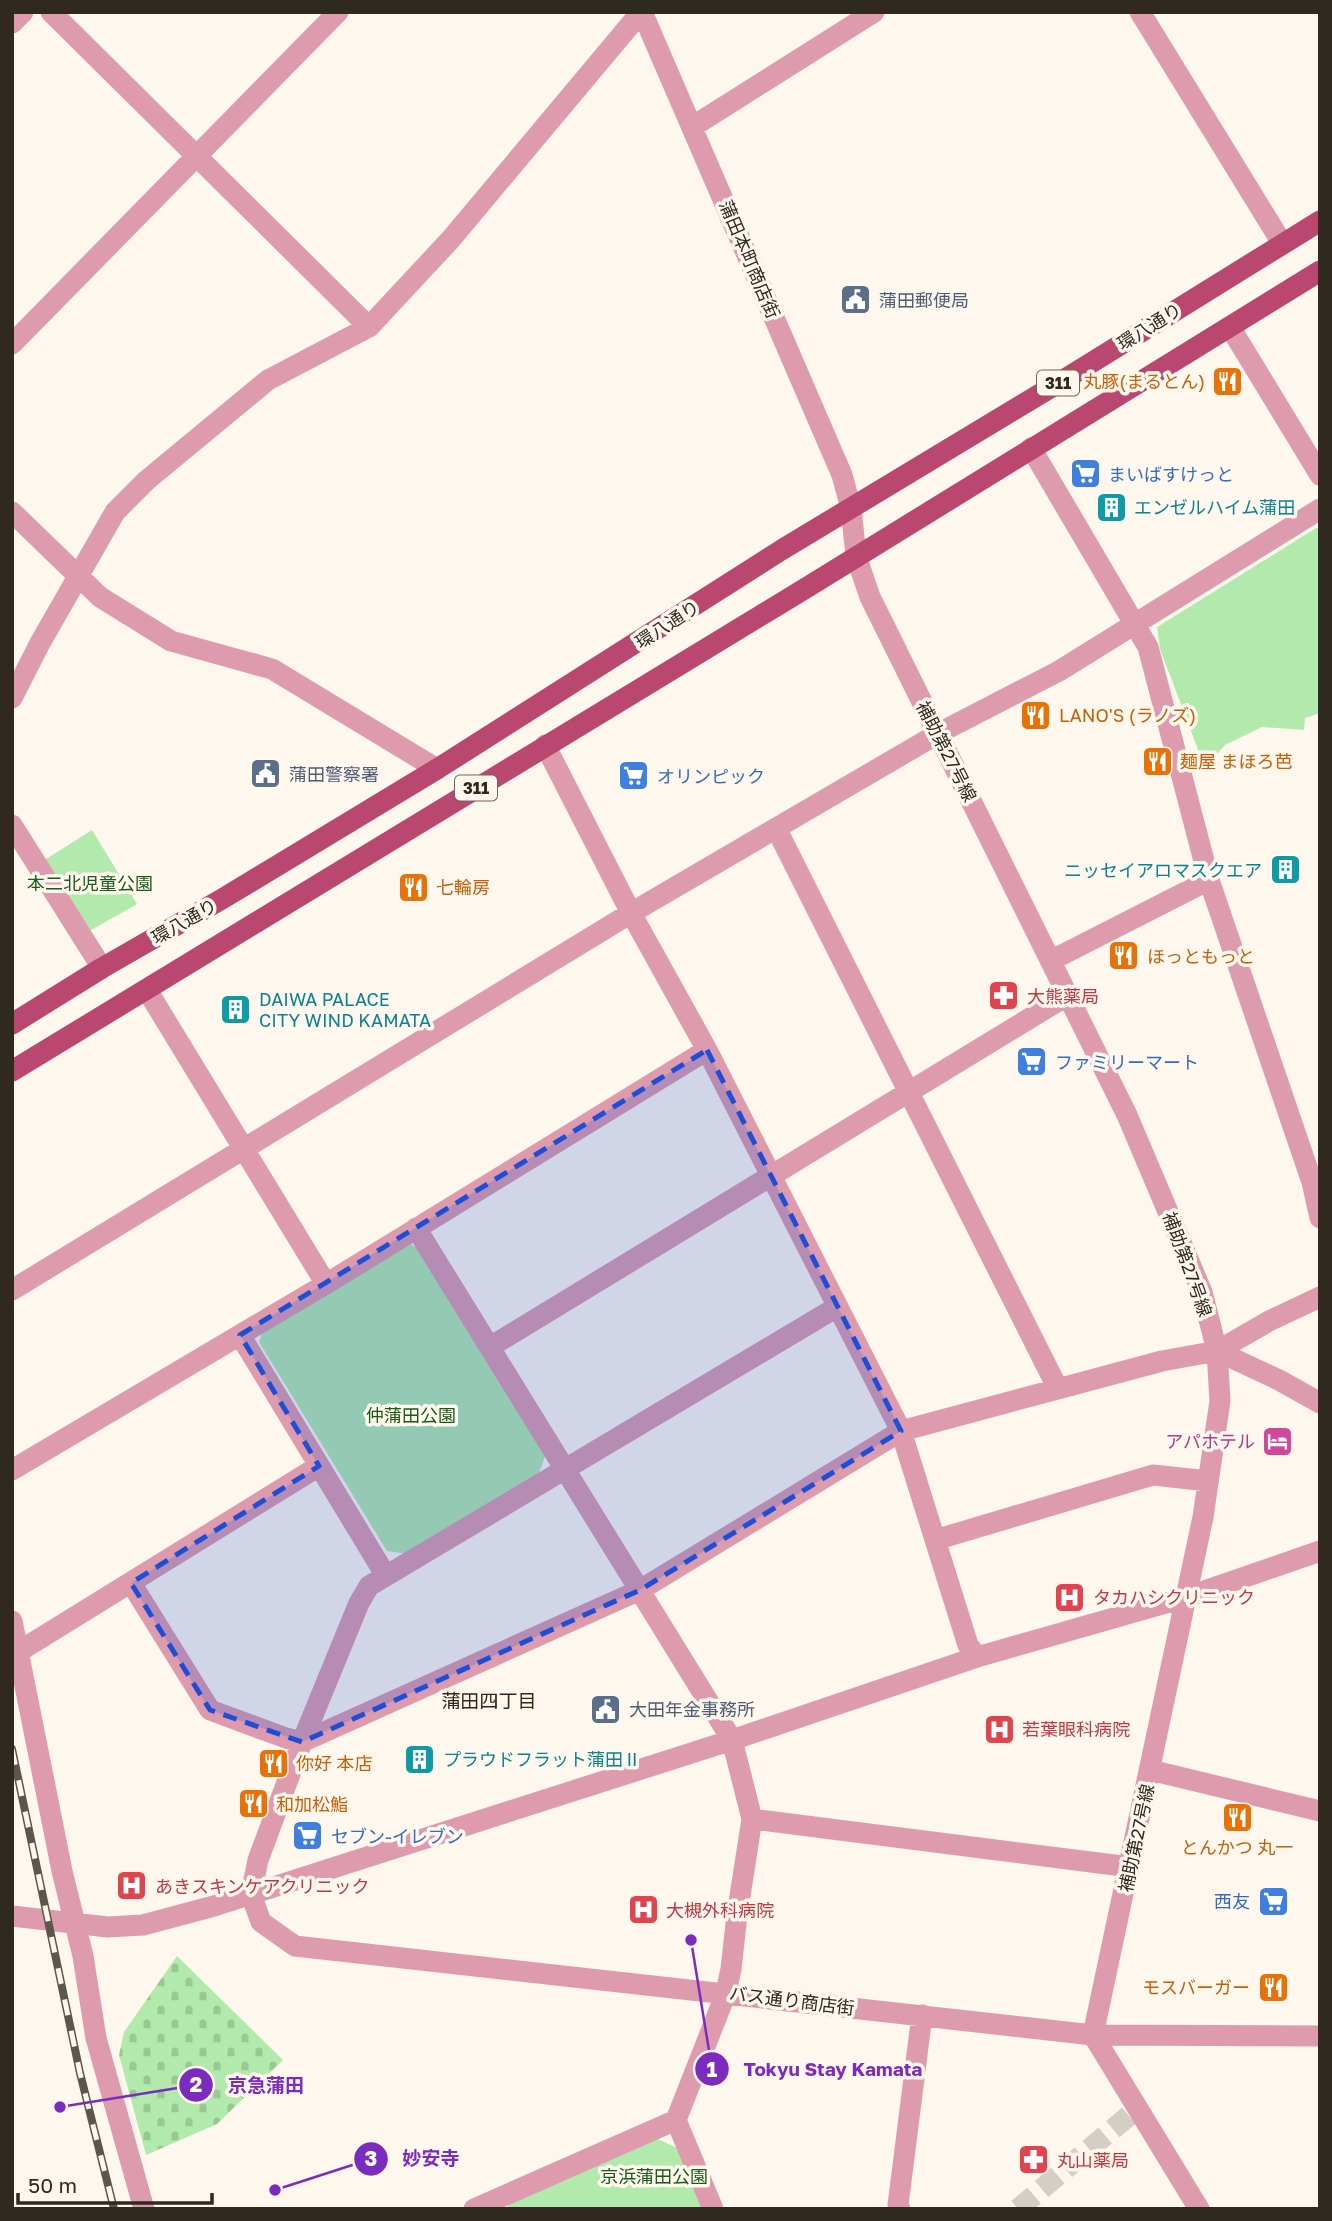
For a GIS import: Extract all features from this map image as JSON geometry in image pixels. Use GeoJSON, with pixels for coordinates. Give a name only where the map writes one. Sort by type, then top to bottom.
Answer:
{"type":"FeatureCollection","features":[{"type":"Feature","properties":{"kind":"main road","name":"環八通り"},"geometry":{"type":"LineString","coordinates":[[12,1024],[437,769],[783,548],[1081,369],[1320,221]]}},
{"type":"Feature","properties":{"kind":"main road","name":"311"},"geometry":{"type":"LineString","coordinates":[[12,1071],[1320,271]]}},
{"type":"Feature","properties":{"kind":"street"},"geometry":{"type":"LineString","coordinates":[[12,23],[23,12]]}},
{"type":"Feature","properties":{"kind":"street"},"geometry":{"type":"LineString","coordinates":[[51,12],[369,327]]}},
{"type":"Feature","properties":{"kind":"street"},"geometry":{"type":"LineString","coordinates":[[12,344],[338,12]]}},
{"type":"Feature","properties":{"kind":"street"},"geometry":{"type":"LineString","coordinates":[[12,698],[40,643],[115,512],[147,480],[268,380],[369,327],[451,239],[641,12]]}},
{"type":"Feature","properties":{"kind":"street","name":"蒲田本町商店街"},"geometry":{"type":"LineString","coordinates":[[641,12],[842,475],[851,508],[856,556]]}},
{"type":"Feature","properties":{"kind":"street"},"geometry":{"type":"LineString","coordinates":[[692,127],[874,12]]}},
{"type":"Feature","properties":{"kind":"street"},"geometry":{"type":"LineString","coordinates":[[1140,12],[1282,243]]}},
{"type":"Feature","properties":{"kind":"street"},"geometry":{"type":"LineString","coordinates":[[1230,327],[1320,475]]}},
{"type":"Feature","properties":{"kind":"street"},"geometry":{"type":"LineString","coordinates":[[1031,448],[1148,647],[1209,880],[1312,1182],[1320,1218]]}},
{"type":"Feature","properties":{"kind":"street"},"geometry":{"type":"LineString","coordinates":[[12,1290],[631,913],[939,733],[1059,671],[1320,509]]}},
{"type":"Feature","properties":{"kind":"street"},"geometry":{"type":"LineString","coordinates":[[12,512],[100,597],[171,641],[272,669],[437,769]]}},
{"type":"Feature","properties":{"kind":"street","name":"補助第27号線"},"geometry":{"type":"LineString","coordinates":[[856,556],[870,597],[1052,960],[1152,1168],[1202,1292],[1217,1351],[1220,1401],[1187,1597],[1093,2035]]}},
{"type":"Feature","properties":{"kind":"street"},"geometry":{"type":"LineString","coordinates":[[545,745],[631,913],[707,1050],[901,1431],[968,1645],[977,1657]]}},
{"type":"Feature","properties":{"kind":"street"},"geometry":{"type":"LineString","coordinates":[[12,825],[102,968]]}},
{"type":"Feature","properties":{"kind":"street"},"geometry":{"type":"LineString","coordinates":[[776,828],[1058,1389]]}},
{"type":"Feature","properties":{"kind":"street"},"geometry":{"type":"LineString","coordinates":[[1052,960],[1209,880]]}},
{"type":"Feature","properties":{"kind":"street"},"geometry":{"type":"LineString","coordinates":[[147,990],[326,1284]]}},
{"type":"Feature","properties":{"kind":"street"},"geometry":{"type":"LineString","coordinates":[[490,1347],[1068,995]]}},
{"type":"Feature","properties":{"kind":"street"},"geometry":{"type":"LineString","coordinates":[[12,1470],[326,1284],[707,1050]]}},
{"type":"Feature","properties":{"kind":"street"},"geometry":{"type":"LineString","coordinates":[[416,1228],[732,1740],[752,1819],[726,1993],[676,2120],[713,2209]]}},
{"type":"Feature","properties":{"kind":"street"},"geometry":{"type":"LineString","coordinates":[[131,1583],[210,1710],[302,1742],[640,1590],[901,1431],[1161,1361],[1217,1351],[1269,1321],[1320,1297]]}},
{"type":"Feature","properties":{"kind":"street"},"geometry":{"type":"LineString","coordinates":[[251,1894],[258,1860],[302,1742],[359,1603],[369,1586],[837,1307]]}},
{"type":"Feature","properties":{"kind":"street"},"geometry":{"type":"LineString","coordinates":[[240,1335],[386,1576]]}},
{"type":"Feature","properties":{"kind":"street"},"geometry":{"type":"LineString","coordinates":[[1217,1351],[1320,1403]]}},
{"type":"Feature","properties":{"kind":"street"},"geometry":{"type":"LineString","coordinates":[[18,1653],[319,1466]]}},
{"type":"Feature","properties":{"kind":"street"},"geometry":{"type":"LineString","coordinates":[[935,1540],[1153,1475],[1208,1481]]}},
{"type":"Feature","properties":{"kind":"street"},"geometry":{"type":"LineString","coordinates":[[12,1916],[108,1927],[143,1925],[251,1894],[732,1740],[977,1657],[1187,1597],[1320,1551]]}},
{"type":"Feature","properties":{"kind":"street"},"geometry":{"type":"LineString","coordinates":[[12,1621],[62,1871],[83,1956],[96,2038],[144,2209]]}},
{"type":"Feature","properties":{"kind":"street"},"geometry":{"type":"LineString","coordinates":[[1150,1770],[1320,1811]]}},
{"type":"Feature","properties":{"kind":"street"},"geometry":{"type":"LineString","coordinates":[[752,1819],[1130,1867]]}},
{"type":"Feature","properties":{"kind":"street","name":"バス通り商店街"},"geometry":{"type":"LineString","coordinates":[[251,1894],[261,1922],[295,1946],[1093,2035],[1320,2036]]}},
{"type":"Feature","properties":{"kind":"street"},"geometry":{"type":"LineString","coordinates":[[900,2209],[898,2205],[922,2015]]}},
{"type":"Feature","properties":{"kind":"street"},"geometry":{"type":"LineString","coordinates":[[1093,2035],[1199,2209]]}},
{"type":"Feature","properties":{"kind":"street"},"geometry":{"type":"LineString","coordinates":[[474,2209],[676,2120]]}},
{"type":"Feature","properties":{"kind":"highlighted area"},"geometry":{"type":"Polygon","coordinates":[[[707,1050],[901,1431],[640,1590],[302,1742],[210,1710],[131,1583],[319,1466],[240,1335],[707,1050]]]}},
{"type":"Feature","properties":{"kind":"green space"},"geometry":{"type":"Polygon","coordinates":[[[1316,528],[1320,529],[1320,713],[1305,718],[1304,730],[1262,727],[1225,745],[1205,768],[1160,649],[1157,627],[1316,528]]]}},
{"type":"Feature","properties":{"kind":"green space","name":"本二北児童公園"},"geometry":{"type":"Polygon","coordinates":[[[92,830],[137,904],[86,933],[43,861],[92,830]]]}},
{"type":"Feature","properties":{"kind":"green space","name":"仲蒲田公園"},"geometry":{"type":"Polygon","coordinates":[[[410,1244],[421,1250],[546,1453],[539,1474],[407,1554],[387,1551],[259,1342],[262,1333],[410,1244]]]}},
{"type":"Feature","properties":{"kind":"green space"},"geometry":{"type":"Polygon","coordinates":[[[177,1956],[283,2060],[217,2124],[146,2155],[119,2055],[124,2032],[177,1956]]]}},
{"type":"Feature","properties":{"kind":"green space","name":"京浜蒲田公園"},"geometry":{"type":"Polygon","coordinates":[[[658,2139],[679,2149],[703,2203],[700,2209],[506,2209],[509,2204],[658,2139]]]}},
{"type":"Feature","properties":{"kind":"tunnel"},"geometry":{"type":"LineString","coordinates":[[1018,2209],[1138,2108]]}},
{"type":"Feature","properties":{"kind":"railway"},"geometry":{"type":"LineString","coordinates":[[12,1749],[80,2073],[114,2209]]}},
{"type":"Feature","properties":{"kind":"place","name":"蒲田郵便局"},"geometry":{"type":"Point","coordinates":[856,300]}},
{"type":"Feature","properties":{"kind":"place","name":"丸豚(まるとん)"},"geometry":{"type":"Point","coordinates":[1228,381]}},
{"type":"Feature","properties":{"kind":"place","name":"まいばすけっと"},"geometry":{"type":"Point","coordinates":[1085,474]}},
{"type":"Feature","properties":{"kind":"place","name":"エンゼルハイム蒲田"},"geometry":{"type":"Point","coordinates":[1111,507]}},
{"type":"Feature","properties":{"kind":"place","name":"LANO'S (ラノズ)"},"geometry":{"type":"Point","coordinates":[1036,715]}},
{"type":"Feature","properties":{"kind":"place","name":"麺屋 まほろ芭"},"geometry":{"type":"Point","coordinates":[1157,761]}},
{"type":"Feature","properties":{"kind":"place","name":"蒲田警察署"},"geometry":{"type":"Point","coordinates":[266,774]}},
{"type":"Feature","properties":{"kind":"place","name":"オリンピック"},"geometry":{"type":"Point","coordinates":[634,776]}},
{"type":"Feature","properties":{"kind":"place","name":"ニッセイアロマスクエア"},"geometry":{"type":"Point","coordinates":[1285,870]}},
{"type":"Feature","properties":{"kind":"place","name":"七輪房"},"geometry":{"type":"Point","coordinates":[413,887]}},
{"type":"Feature","properties":{"kind":"place","name":"ほっともっと"},"geometry":{"type":"Point","coordinates":[1124,956]}},
{"type":"Feature","properties":{"kind":"place","name":"大熊薬局"},"geometry":{"type":"Point","coordinates":[1004,996]}},
{"type":"Feature","properties":{"kind":"place","name":"DAIWA PALACE CITY WIND KAMATA"},"geometry":{"type":"Point","coordinates":[236,1009]}},
{"type":"Feature","properties":{"kind":"place","name":"ファミリーマート"},"geometry":{"type":"Point","coordinates":[1032,1062]}},
{"type":"Feature","properties":{"kind":"place","name":"アパホテル"},"geometry":{"type":"Point","coordinates":[1278,1441]}},
{"type":"Feature","properties":{"kind":"place","name":"タカハシクリニック"},"geometry":{"type":"Point","coordinates":[1070,1597]}},
{"type":"Feature","properties":{"kind":"place","name":"大田年金事務所"},"geometry":{"type":"Point","coordinates":[606,1709]}},
{"type":"Feature","properties":{"kind":"place","name":"若葉眼科病院"},"geometry":{"type":"Point","coordinates":[999,1729]}},
{"type":"Feature","properties":{"kind":"place","name":"プラウドフラット蒲田Ⅱ"},"geometry":{"type":"Point","coordinates":[420,1759]}},
{"type":"Feature","properties":{"kind":"place","name":"你好 本店"},"geometry":{"type":"Point","coordinates":[273,1763]}},
{"type":"Feature","properties":{"kind":"place","name":"和加松鮨"},"geometry":{"type":"Point","coordinates":[253,1804]}},
{"type":"Feature","properties":{"kind":"place","name":"とんかつ 丸一"},"geometry":{"type":"Point","coordinates":[1237,1817]}},
{"type":"Feature","properties":{"kind":"place","name":"セブン-イレブン"},"geometry":{"type":"Point","coordinates":[308,1836]}},
{"type":"Feature","properties":{"kind":"place","name":"あきスキンケアクリニック"},"geometry":{"type":"Point","coordinates":[132,1886]}},
{"type":"Feature","properties":{"kind":"place","name":"西友"},"geometry":{"type":"Point","coordinates":[1273,1901]}},
{"type":"Feature","properties":{"kind":"place","name":"大槻外科病院"},"geometry":{"type":"Point","coordinates":[643,1910]}},
{"type":"Feature","properties":{"kind":"place","name":"Tokyu Stay Kamata"},"geometry":{"type":"Point","coordinates":[691,1940]}},
{"type":"Feature","properties":{"kind":"place","name":"モスバーガー"},"geometry":{"type":"Point","coordinates":[1273,1987]}},
{"type":"Feature","properties":{"kind":"place","name":"京急蒲田"},"geometry":{"type":"Point","coordinates":[60,2107]}},
{"type":"Feature","properties":{"kind":"place","name":"丸山薬局"},"geometry":{"type":"Point","coordinates":[1034,2160]}},
{"type":"Feature","properties":{"kind":"place","name":"妙安寺"},"geometry":{"type":"Point","coordinates":[275,2190]}},
{"type":"Feature","properties":{"kind":"district","name":"蒲田四丁目"},"geometry":{"type":"Point","coordinates":[489,1700]}}]}
